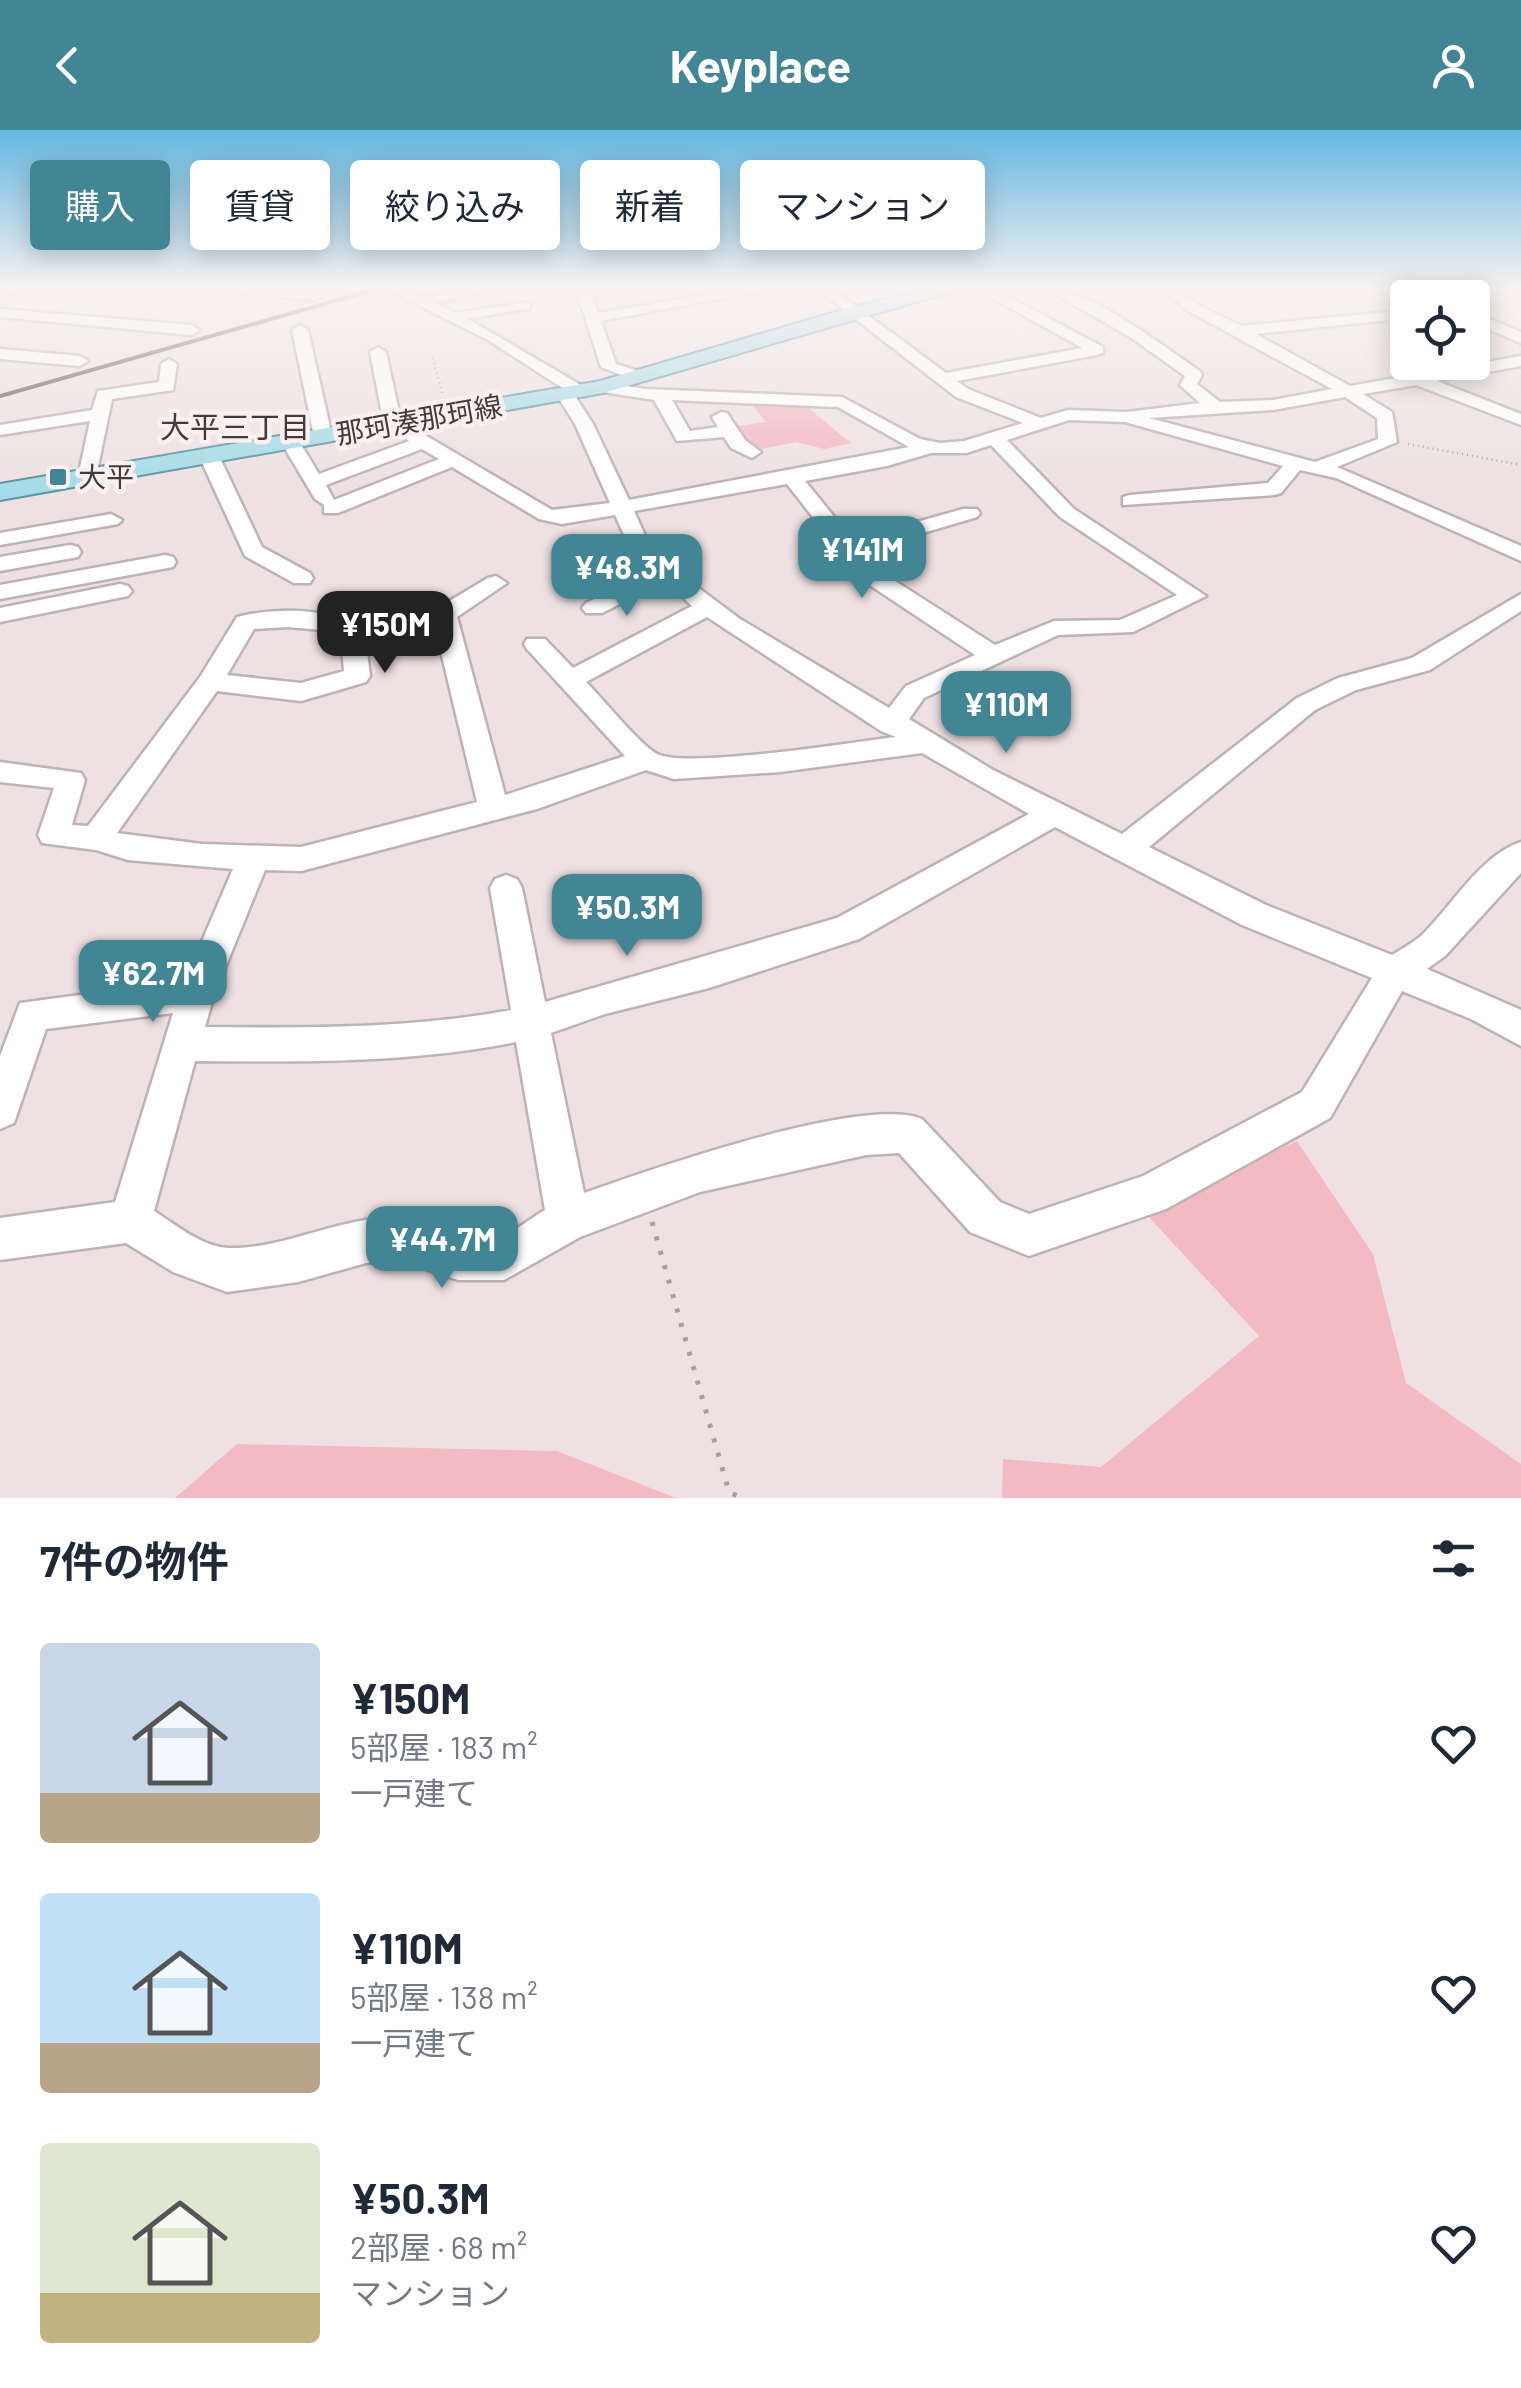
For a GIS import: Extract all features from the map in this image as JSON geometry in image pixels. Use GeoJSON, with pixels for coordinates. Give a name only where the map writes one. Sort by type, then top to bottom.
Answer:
{"type":"FeatureCollection","features":[{"type":"Feature","properties":{"kind":"main road","name":"那珂湊那珂線"},"geometry":{"type":"LineString","coordinates":[[0,492],[572,393],[716,354]]}},
{"type":"Feature","properties":{"kind":"street"},"geometry":{"type":"LineString","coordinates":[[0,354],[80,362]]}},
{"type":"Feature","properties":{"kind":"street"},"geometry":{"type":"LineString","coordinates":[[307,354],[329,435],[364,464]]}},
{"type":"Feature","properties":{"kind":"street"},"geometry":{"type":"LineString","coordinates":[[378,354],[393,424],[546,515],[562,518],[887,460],[927,448],[966,447],[1036,422],[1084,414],[1126,417],[1254,408],[1521,361]]}},
{"type":"Feature","properties":{"kind":"street"},"geometry":{"type":"LineString","coordinates":[[518,354],[572,393],[638,543],[708,607],[890,724],[1055,813],[1254,915],[1484,1008],[1521,1029]]}},
{"type":"Feature","properties":{"kind":"street"},"geometry":{"type":"LineString","coordinates":[[605,354],[609,367],[639,377]]}},
{"type":"Feature","properties":{"kind":"street"},"geometry":{"type":"LineString","coordinates":[[910,354],[962,393],[1036,422]]}},
{"type":"Feature","properties":{"kind":"street"},"geometry":{"type":"LineString","coordinates":[[943,379],[1077,354]]}},
{"type":"Feature","properties":{"kind":"street"},"geometry":{"type":"LineString","coordinates":[[1160,354],[1194,375],[1188,384],[1217,408]]}},
{"type":"Feature","properties":{"kind":"street"},"geometry":{"type":"LineString","coordinates":[[1281,354],[1386,416],[1388,442],[1319,467]]}},
{"type":"Feature","properties":{"kind":"street"},"geometry":{"type":"LineString","coordinates":[[88,477],[104,395],[167,386],[169,364]]}},
{"type":"Feature","properties":{"kind":"street"},"geometry":{"type":"LineString","coordinates":[[1422,381],[1521,420]]}},
{"type":"Feature","properties":{"kind":"street"},"geometry":{"type":"LineString","coordinates":[[603,387],[660,395],[842,402],[927,448]]}},
{"type":"Feature","properties":{"kind":"street"},"geometry":{"type":"LineString","coordinates":[[660,395],[684,437],[730,431]]}},
{"type":"Feature","properties":{"kind":"street"},"geometry":{"type":"LineString","coordinates":[[709,397],[738,444],[752,452]]}},
{"type":"Feature","properties":{"kind":"street"},"geometry":{"type":"LineString","coordinates":[[0,430],[100,414]]}},
{"type":"Feature","properties":{"kind":"street"},"geometry":{"type":"LineString","coordinates":[[1126,417],[1222,446],[1319,467],[1377,488],[1521,554]]}},
{"type":"Feature","properties":{"kind":"street"},"geometry":{"type":"LineString","coordinates":[[890,724],[916,692],[1054,628],[1124,627],[1194,596],[1068,513],[996,438]]}},
{"type":"Feature","properties":{"kind":"street"},"geometry":{"type":"LineString","coordinates":[[290,442],[333,512],[451,460]]}},
{"type":"Feature","properties":{"kind":"street"},"geometry":{"type":"LineString","coordinates":[[314,482],[421,444]]}},
{"type":"Feature","properties":{"kind":"street"},"geometry":{"type":"LineString","coordinates":[[209,456],[253,552],[302,578]]}},
{"type":"Feature","properties":{"kind":"street"},"geometry":{"type":"LineString","coordinates":[[1130,501],[1274,489],[1296,463]]}},
{"type":"Feature","properties":{"kind":"street"},"geometry":{"type":"LineString","coordinates":[[791,476],[870,575],[996,657]]}},
{"type":"Feature","properties":{"kind":"street"},"geometry":{"type":"LineString","coordinates":[[848,548],[970,513]]}},
{"type":"Feature","properties":{"kind":"street"},"geometry":{"type":"LineString","coordinates":[[0,538],[110,520]]}},
{"type":"Feature","properties":{"kind":"street"},"geometry":{"type":"LineString","coordinates":[[0,564],[70,552]]}},
{"type":"Feature","properties":{"kind":"street"},"geometry":{"type":"LineString","coordinates":[[0,592],[165,562]]}},
{"type":"Feature","properties":{"kind":"street"},"geometry":{"type":"LineString","coordinates":[[594,608],[668,571]]}},
{"type":"Feature","properties":{"kind":"street"},"geometry":{"type":"LineString","coordinates":[[494,809],[444,614],[496,583]]}},
{"type":"Feature","properties":{"kind":"street"},"geometry":{"type":"LineString","coordinates":[[0,615],[129,589]]}},
{"type":"Feature","properties":{"kind":"street"},"geometry":{"type":"LineString","coordinates":[[1125,849],[1306,704],[1347,684],[1421,664],[1521,601]]}},
{"type":"Feature","properties":{"kind":"street"},"geometry":{"type":"LineString","coordinates":[[571,679],[708,607]]}},
{"type":"Feature","properties":{"kind":"street"},"geometry":{"type":"LineString","coordinates":[[96,838],[210,682],[246,622],[284,618],[335,624],[353,636],[358,676],[301,692],[210,682]]}},
{"type":"Feature","properties":{"kind":"street"},"geometry":{"type":"LineString","coordinates":[[536,644],[645,760],[674,770],[780,762],[923,743]]}},
{"type":"Feature","properties":{"kind":"street"},"geometry":{"type":"LineString","coordinates":[[0,772],[71,780],[53,835],[96,838],[128,848],[301,859],[494,809],[645,760]]}},
{"type":"Feature","properties":{"kind":"street"},"geometry":{"type":"LineString","coordinates":[[183,1044],[344,1045],[447,1039],[532,1023],[605,998],[709,973],[847,930],[1055,813]]}},
{"type":"Feature","properties":{"kind":"street"},"geometry":{"type":"LineString","coordinates":[[0,1239],[130,1221],[188,1257],[226,1270],[298,1260],[366,1241],[399,1240],[458,1258],[504,1258],[568,1220],[700,1172],[866,1135],[908,1132],[985,1218],[1029,1235],[1151,1194],[1316,1105],[1394,972],[1432,946],[1495,876],[1521,854]]}},
{"type":"Feature","properties":{"kind":"street"},"geometry":{"type":"LineString","coordinates":[[130,1221],[196,995],[254,858]]}},
{"type":"Feature","properties":{"kind":"street"},"geometry":{"type":"LineString","coordinates":[[506,888],[568,1220]]}},
{"type":"Feature","properties":{"kind":"street"},"geometry":{"type":"LineString","coordinates":[[0,1110],[32,1014],[196,995]]}},
{"type":"Feature","properties":{"kind":"path"},"geometry":{"type":"LineString","coordinates":[[433,358],[449,414]]}},
{"type":"Feature","properties":{"kind":"path"},"geometry":{"type":"LineString","coordinates":[[1388,442],[1434,446],[1521,465]]}},
{"type":"Feature","properties":{"kind":"path"},"geometry":{"type":"LineString","coordinates":[[644,1195],[729,1492],[742,1498]]}},
{"type":"Feature","properties":{"kind":"shaded area"},"geometry":{"type":"Polygon","coordinates":[[[747,399],[807,401],[812,411],[851,443],[824,449],[796,442],[757,450],[732,427],[766,422],[747,399]]]}},
{"type":"Feature","properties":{"kind":"shaded area"},"geometry":{"type":"Polygon","coordinates":[[[1297,1141],[1373,1254],[1406,1383],[1521,1464],[1521,1498],[1002,1498],[1003,1459],[1101,1467],[1259,1336],[1145,1213],[1297,1141]]]}},
{"type":"Feature","properties":{"kind":"shaded area"},"geometry":{"type":"Polygon","coordinates":[[[237,1444],[557,1451],[676,1498],[175,1498],[237,1444]]]}},
{"type":"Feature","properties":{"kind":"railway"},"geometry":{"type":"LineString","coordinates":[[0,396],[148,354]]}},
{"type":"Feature","properties":{"kind":"place","name":"大平"},"geometry":{"type":"Point","coordinates":[58,477]}},
{"type":"Feature","properties":{"kind":"district","name":"大平三丁目"},"geometry":{"type":"Point","coordinates":[235,428]}}]}
